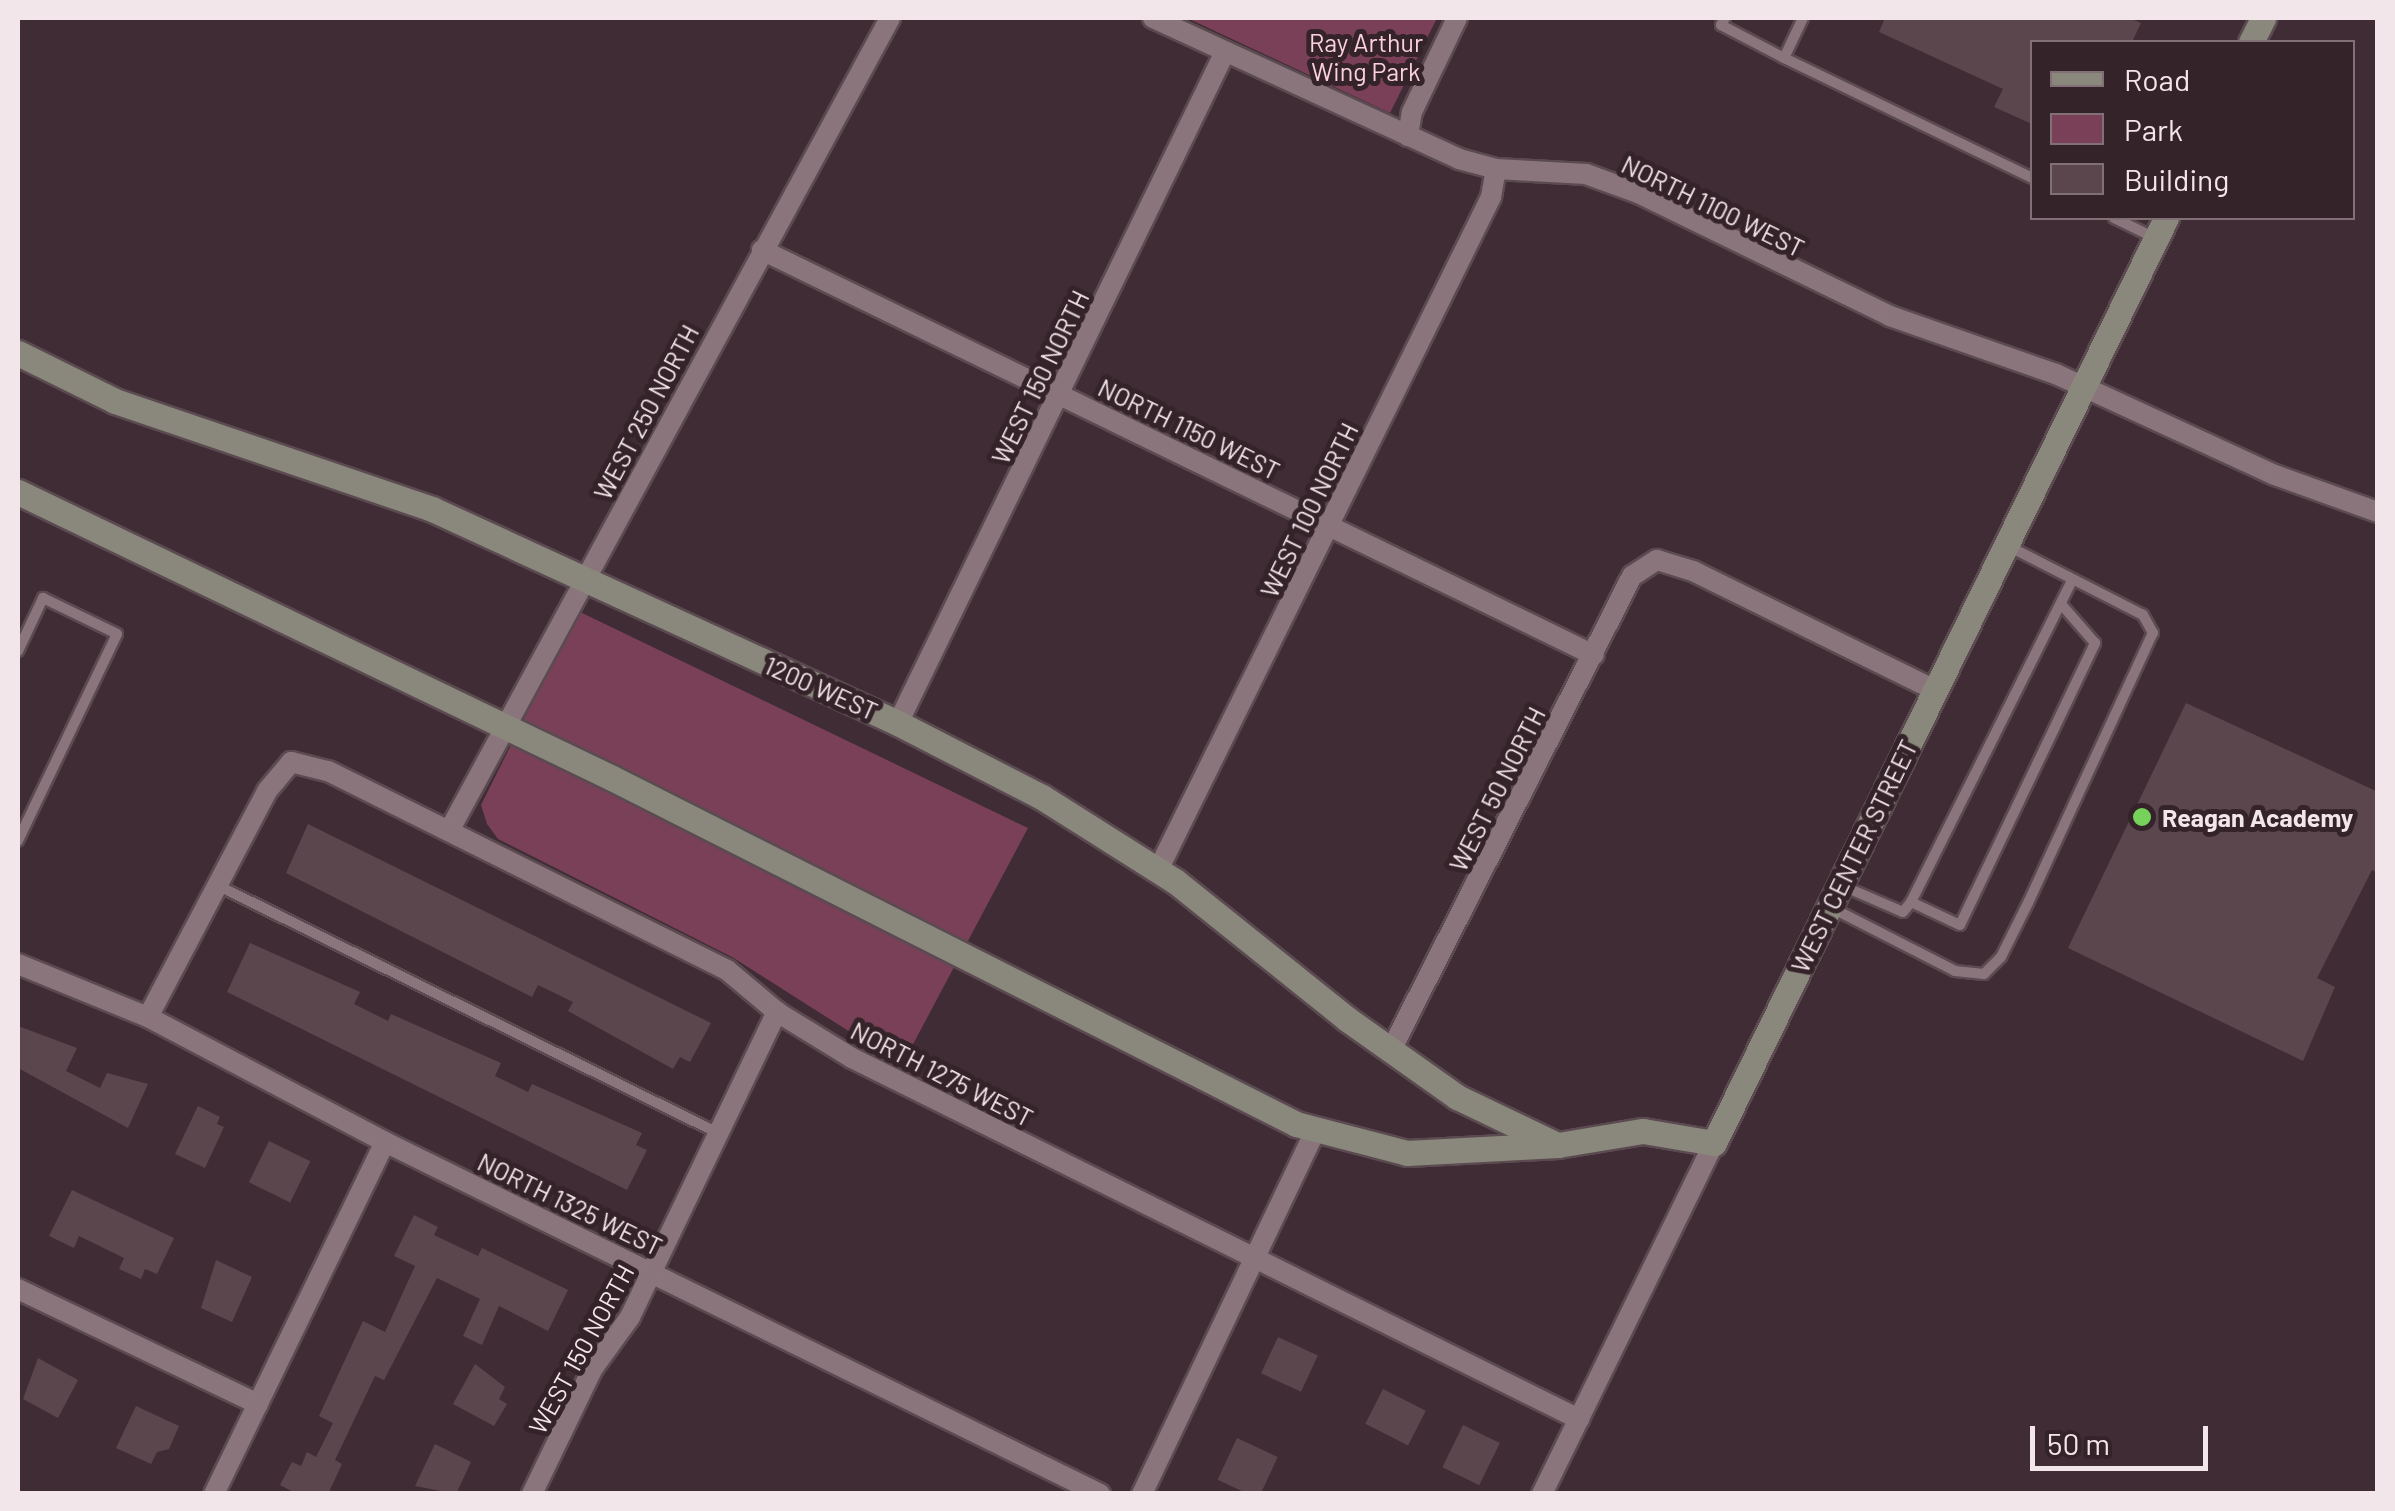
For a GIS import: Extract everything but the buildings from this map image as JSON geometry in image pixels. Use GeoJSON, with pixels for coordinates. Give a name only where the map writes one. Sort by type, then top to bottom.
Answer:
{"type":"FeatureCollection","features":[{"type":"Feature","properties":{"kind":"street","name":"WEST 250 NORTH"},"geometry":{"type":"LineString","coordinates":[[449,831],[582,577],[600,554],[890,18]]}},
{"type":"Feature","properties":{"kind":"street","name":"NORTH 1100 WEST"},"geometry":{"type":"LineString","coordinates":[[1153,18],[1408,136],[1496,169],[1586,174],[1620,187],[1890,316],[2084,386],[2275,475],[2378,512]]}},
{"type":"Feature","properties":{"kind":"street"},"geometry":{"type":"LineString","coordinates":[[1408,136],[1412,112],[1457,18]]}},
{"type":"Feature","properties":{"kind":"street","name":"WEST 150 NORTH"},"geometry":{"type":"LineString","coordinates":[[898,723],[1225,52]]}},
{"type":"Feature","properties":{"kind":"street","name":"WEST 100 NORTH"},"geometry":{"type":"LineString","coordinates":[[1158,870],[1491,198],[1496,169]]}},
{"type":"Feature","properties":{"kind":"street","name":"WEST CENTER STREET"},"geometry":{"type":"LineString","coordinates":[[1542,1494],[2161,228]]}},
{"type":"Feature","properties":{"kind":"street","name":"NORTH 1150 WEST"},"geometry":{"type":"LineString","coordinates":[[762,250],[1594,655]]}},
{"type":"Feature","properties":{"kind":"street","name":"1200 WEST"},"geometry":{"type":"LineString","coordinates":[[18,353],[115,401],[432,509],[898,723],[1042,797],[1158,870],[1458,1097],[1558,1146]]}},
{"type":"Feature","properties":{"kind":"street"},"geometry":{"type":"LineString","coordinates":[[18,492],[1316,1129],[1407,1153],[1558,1146],[1643,1130],[1714,1143]]}},
{"type":"Feature","properties":{"kind":"street","name":"WEST 50 NORTH"},"geometry":{"type":"LineString","coordinates":[[1391,1050],[1632,576],[1657,560],[1935,690]]}},
{"type":"Feature","properties":{"kind":"street","name":"NORTH 1275 WEST"},"geometry":{"type":"LineString","coordinates":[[217,885],[267,792],[291,762],[328,770],[728,970],[778,1012],[852,1058],[1578,1419]]}},
{"type":"Feature","properties":{"kind":"street"},"geometry":{"type":"LineString","coordinates":[[148,1017],[217,885]]}},
{"type":"Feature","properties":{"kind":"street","name":"NORTH 1325 WEST"},"geometry":{"type":"LineString","coordinates":[[18,964],[56,974],[148,1017],[385,1142],[1100,1494]]}},
{"type":"Feature","properties":{"kind":"street","name":"WEST 150 NORTH"},"geometry":{"type":"LineString","coordinates":[[532,1494],[593,1368],[652,1272],[778,1012]]}},
{"type":"Feature","properties":{"kind":"street"},"geometry":{"type":"LineString","coordinates":[[1142,1494],[1316,1129]]}},
{"type":"Feature","properties":{"kind":"street"},"geometry":{"type":"LineString","coordinates":[[214,1494],[385,1142]]}},
{"type":"Feature","properties":{"kind":"street"},"geometry":{"type":"LineString","coordinates":[[18,1288],[258,1404]]}},
{"type":"Feature","properties":{"kind":"lane"},"geometry":{"type":"LineString","coordinates":[[1725,18],[1721,26],[2030,177]]}},
{"type":"Feature","properties":{"kind":"lane"},"geometry":{"type":"LineString","coordinates":[[1784,58],[1803,18]]}},
{"type":"Feature","properties":{"kind":"lane"},"geometry":{"type":"LineString","coordinates":[[2123,220],[2161,228]]}},
{"type":"Feature","properties":{"kind":"lane"},"geometry":{"type":"LineString","coordinates":[[1834,896],[1956,971],[1984,974],[2001,957],[2153,634],[2143,615],[2006,545]]}},
{"type":"Feature","properties":{"kind":"lane"},"geometry":{"type":"LineString","coordinates":[[1834,896],[1903,912],[1911,902],[2073,579]]}},
{"type":"Feature","properties":{"kind":"lane"},"geometry":{"type":"LineString","coordinates":[[18,651],[43,598],[117,634],[18,841]]}},
{"type":"Feature","properties":{"kind":"lane"},"geometry":{"type":"LineString","coordinates":[[1911,902],[1960,925],[2095,643],[2061,604]]}},
{"type":"Feature","properties":{"kind":"lane"},"geometry":{"type":"LineString","coordinates":[[217,885],[718,1133]]}},
{"type":"Feature","properties":{"kind":"green space","name":"Ray Arthur Wing Park"},"geometry":{"type":"Polygon","coordinates":[[[1187,18],[1437,18],[1390,113],[1187,18]]]}},
{"type":"Feature","properties":{"kind":"green space"},"geometry":{"type":"Polygon","coordinates":[[[578,611],[1028,828],[902,1065],[732,957],[498,839],[487,824],[481,805],[578,611]]]}},
{"type":"Feature","properties":{"kind":"place","name":"Reagan Academy"},"geometry":{"type":"Point","coordinates":[2142,817]}}]}
